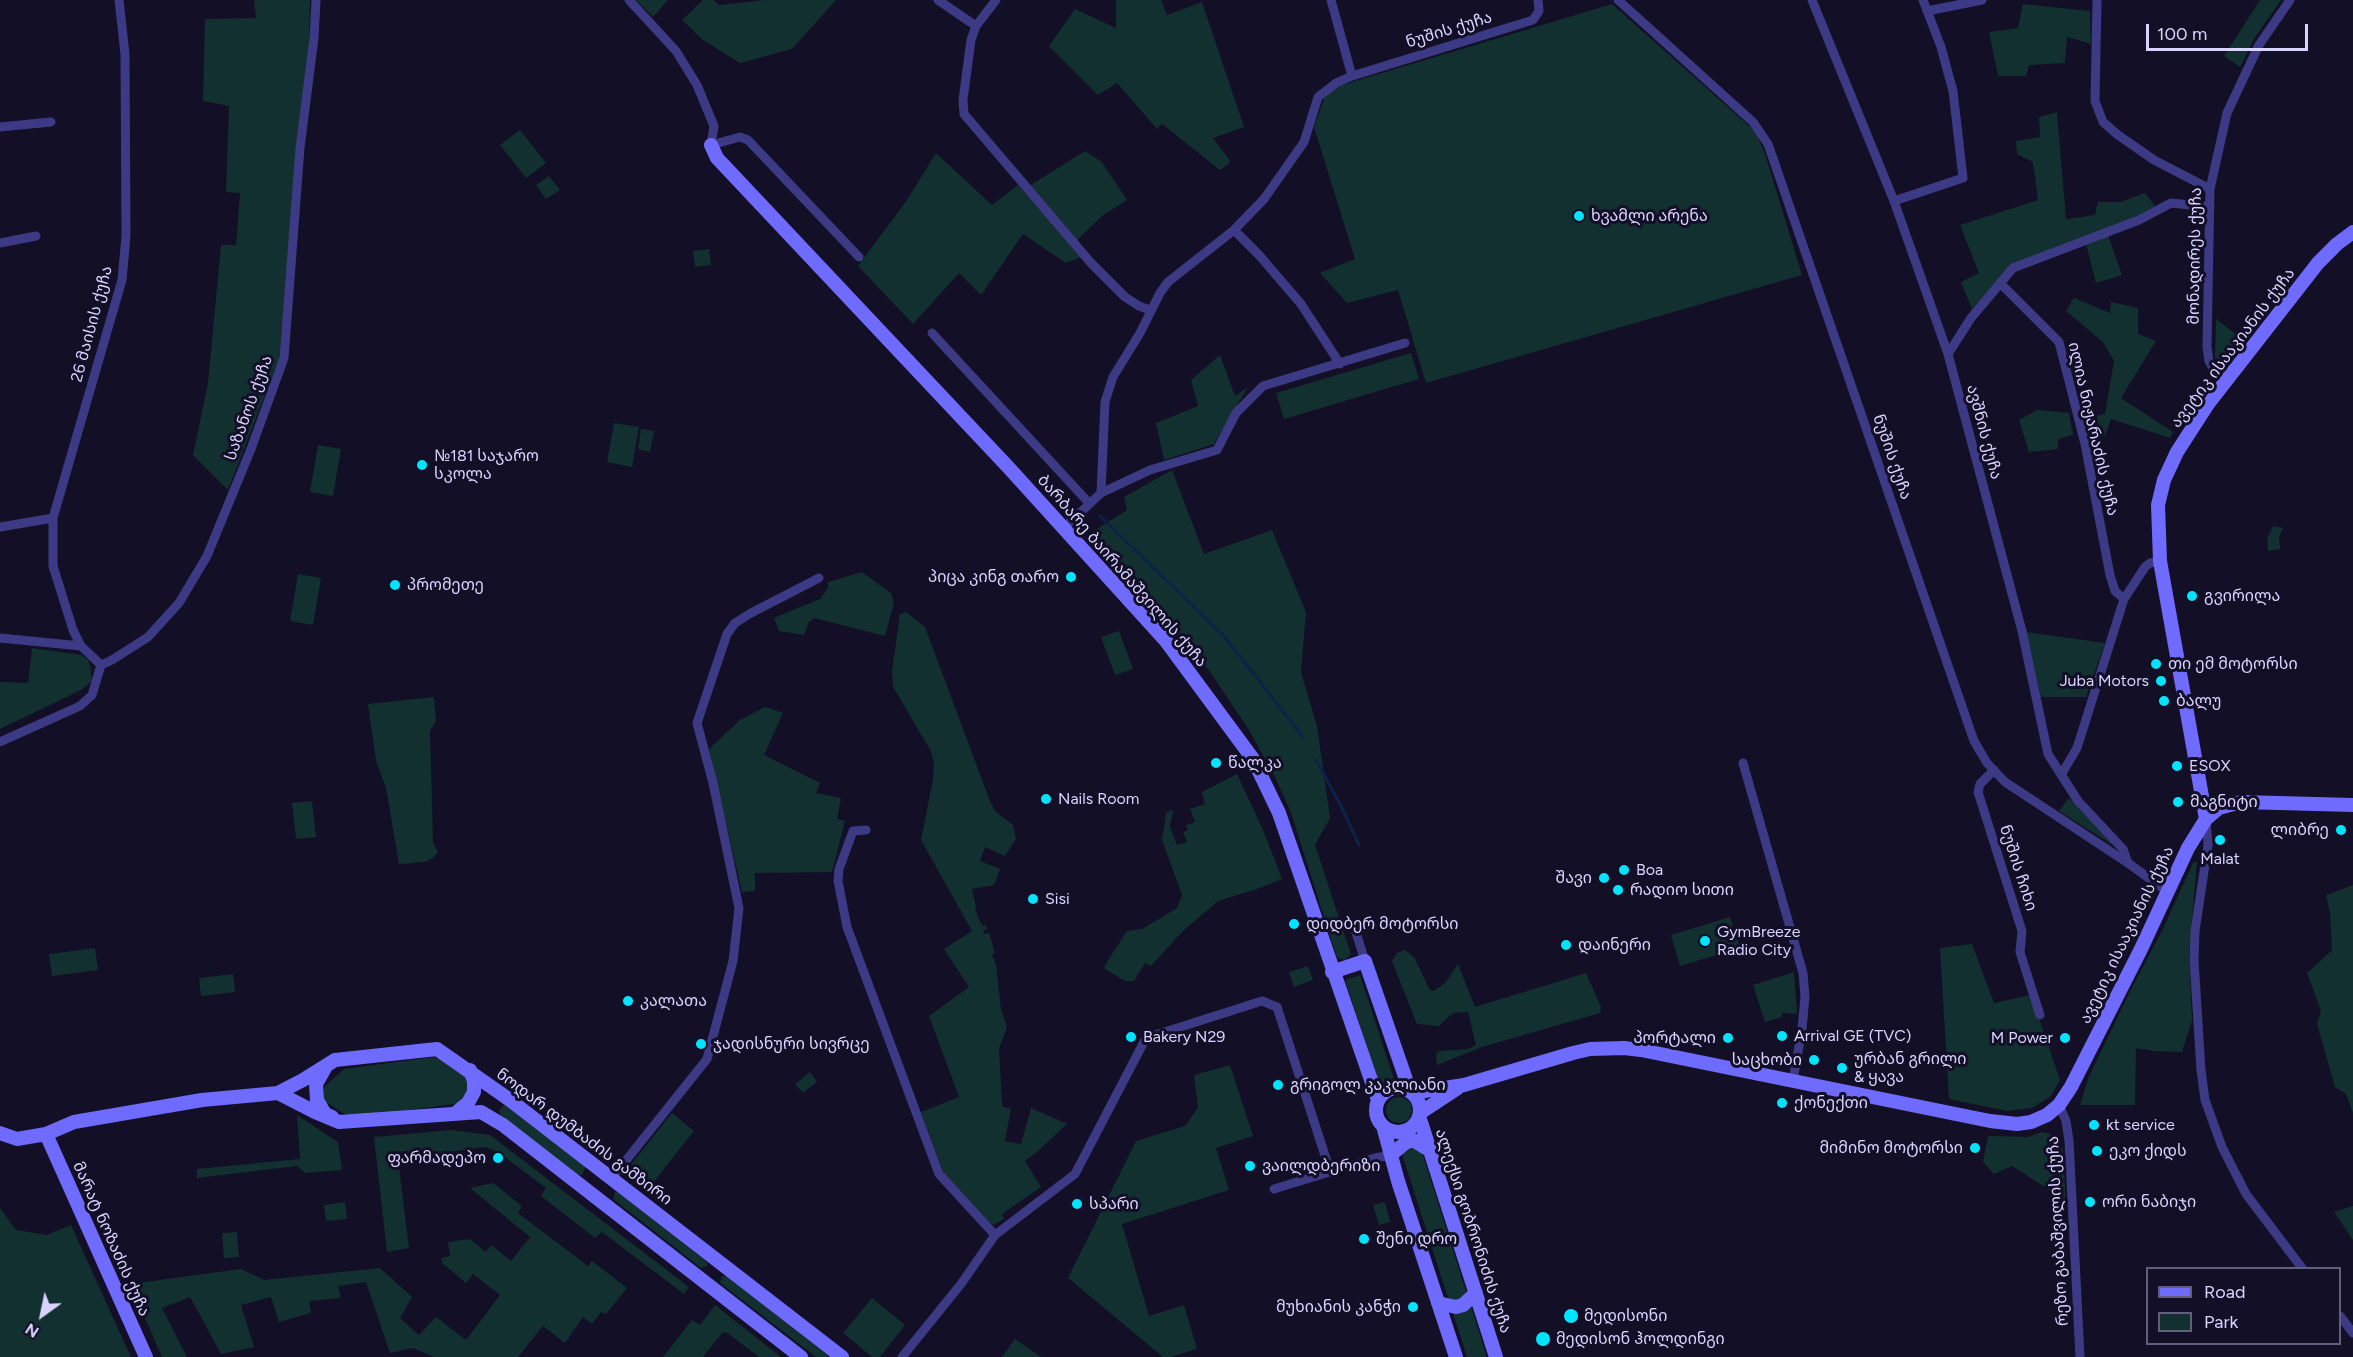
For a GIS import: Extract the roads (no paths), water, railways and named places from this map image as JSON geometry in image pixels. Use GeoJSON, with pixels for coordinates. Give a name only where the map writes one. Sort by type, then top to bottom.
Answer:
{"type":"FeatureCollection","features":[{"type":"Feature","properties":{"kind":"street","name":"26 მაისის ქუჩა"},"geometry":{"type":"LineString","coordinates":[[81,646],[73,630],[53,566],[53,518],[122,280],[126,236],[125,54],[119,0]]}},
{"type":"Feature","properties":{"kind":"street","name":"საზანოს ქუჩა"},"geometry":{"type":"LineString","coordinates":[[101,665],[148,637],[179,603],[207,556],[284,358],[300,148],[314,38],[316,0]]}},
{"type":"Feature","properties":{"kind":"street"},"geometry":{"type":"LineString","coordinates":[[629,0],[676,51],[697,85],[714,126],[711,145],[740,137],[748,140],[859,257]]}},
{"type":"Feature","properties":{"kind":"street"},"geometry":{"type":"LineString","coordinates":[[938,0],[976,26]]}},
{"type":"Feature","properties":{"kind":"street"},"geometry":{"type":"LineString","coordinates":[[996,0],[976,26],[971,40],[963,100],[964,114],[1091,263],[1125,297],[1150,310]]}},
{"type":"Feature","properties":{"kind":"street"},"geometry":{"type":"LineString","coordinates":[[1101,493],[1105,402],[1113,377],[1140,333],[1150,310],[1168,282],[1234,230],[1264,199],[1304,142],[1318,98],[1336,82],[1352,76],[1331,0]]}},
{"type":"Feature","properties":{"kind":"street","name":"ნუშის ქუჩა"},"geometry":{"type":"LineString","coordinates":[[1352,76],[1533,20],[1539,11],[1538,0]]}},
{"type":"Feature","properties":{"kind":"street","name":"ნუშის ქუჩა"},"geometry":{"type":"LineString","coordinates":[[1618,0],[1753,122],[1768,144],[1974,741],[2005,782],[2169,892]]}},
{"type":"Feature","properties":{"kind":"street","name":"ავშნის ქუჩა"},"geometry":{"type":"LineString","coordinates":[[1812,0],[1894,201],[1947,354],[2022,631],[2048,754],[2078,801],[2123,849],[2128,863]]}},
{"type":"Feature","properties":{"kind":"street"},"geometry":{"type":"LineString","coordinates":[[1894,201],[1963,178],[1953,91],[1941,47],[1923,0]]}},
{"type":"Feature","properties":{"kind":"street"},"geometry":{"type":"LineString","coordinates":[[1927,11],[1982,0]]}},
{"type":"Feature","properties":{"kind":"street"},"geometry":{"type":"LineString","coordinates":[[2097,0],[2095,101],[2103,122],[2154,160],[2210,189]]}},
{"type":"Feature","properties":{"kind":"street","name":"მონადირეს ქუჩა"},"geometry":{"type":"LineString","coordinates":[[2225,382],[2217,376],[2209,362],[2210,189],[2227,113],[2259,45],[2290,0]]}},
{"type":"Feature","properties":{"kind":"street"},"geometry":{"type":"LineString","coordinates":[[0,127],[51,122]]}},
{"type":"Feature","properties":{"kind":"street","name":"ბარბარე ბაირამაშვილის ქუჩა"},"geometry":{"type":"LineString","coordinates":[[711,145],[717,158],[1064,528],[1166,641],[1254,759],[1279,813],[1378,1100]]}},
{"type":"Feature","properties":{"kind":"street"},"geometry":{"type":"LineString","coordinates":[[1947,354],[1971,318],[2013,268],[2139,220],[2171,203],[2210,207]]}},
{"type":"Feature","properties":{"kind":"street"},"geometry":{"type":"LineString","coordinates":[[1234,230],[1301,304],[1340,364]]}},
{"type":"Feature","properties":{"kind":"street","name":"ავეტიკ ისააკიანის ქუჩა"},"geometry":{"type":"LineString","coordinates":[[1411,1092],[1464,1085],[1573,1053],[1607,1048],[1641,1050],[2006,1123],[2024,1124],[2039,1119],[2060,1105],[2169,892],[2188,848],[2206,819],[2160,561],[2158,505],[2164,480],[2198,418],[2225,382],[2318,263],[2353,232]]}},
{"type":"Feature","properties":{"kind":"street"},"geometry":{"type":"LineString","coordinates":[[0,243],[36,236]]}},
{"type":"Feature","properties":{"kind":"street","name":"ილია ნიჟარაძის ქუჩა"},"geometry":{"type":"LineString","coordinates":[[2001,284],[2059,342],[2085,444],[2110,575],[2115,591],[2124,599]]}},
{"type":"Feature","properties":{"kind":"street","name":"ბარბარე ბაირამაშვილის ქუჩა"},"geometry":{"type":"LineString","coordinates":[[932,333],[1089,503]]}},
{"type":"Feature","properties":{"kind":"street"},"geometry":{"type":"LineString","coordinates":[[1064,528],[1101,493],[1150,470],[1217,450],[1236,413],[1263,386],[1406,343]]}},
{"type":"Feature","properties":{"kind":"street"},"geometry":{"type":"LineString","coordinates":[[0,526],[53,518]]}},
{"type":"Feature","properties":{"kind":"street"},"geometry":{"type":"LineString","coordinates":[[2061,775],[2077,748],[2124,599],[2145,567],[2150,563],[2160,561]]}},
{"type":"Feature","properties":{"kind":"street"},"geometry":{"type":"LineString","coordinates":[[612,1178],[707,1059],[733,961],[739,908],[715,792],[697,723],[727,634],[735,623],[819,578]]}},
{"type":"Feature","properties":{"kind":"street"},"geometry":{"type":"LineString","coordinates":[[0,638],[81,646],[101,665],[92,695],[80,706],[0,742]]}},
{"type":"Feature","properties":{"kind":"street"},"geometry":{"type":"LineString","coordinates":[[1743,763],[1801,961],[1804,996],[1802,1029],[1792,1081]]}},
{"type":"Feature","properties":{"kind":"street","name":"ნუშის ჩიხი"},"geometry":{"type":"LineString","coordinates":[[1994,770],[1980,784],[1978,792],[2022,931],[2020,952],[2040,1015]]}},
{"type":"Feature","properties":{"kind":"street"},"geometry":{"type":"LineString","coordinates":[[2301,1267],[2246,1194],[2222,1147],[2205,1100],[2194,960],[2199,900],[2208,845],[2206,819],[2219,807],[2241,802],[2353,805]]}},
{"type":"Feature","properties":{"kind":"street"},"geometry":{"type":"LineString","coordinates":[[866,830],[853,831],[839,869],[838,881],[847,927],[939,1174],[995,1235]]}},
{"type":"Feature","properties":{"kind":"street"},"geometry":{"type":"LineString","coordinates":[[1353,923],[1411,1092],[1419,1102],[1420,1115],[1415,1124],[1408,1129],[1400,1132],[1391,1131],[1383,1126]]}},
{"type":"Feature","properties":{"kind":"street"},"geometry":{"type":"LineString","coordinates":[[1332,972],[1365,962]]}},
{"type":"Feature","properties":{"kind":"street"},"geometry":{"type":"LineString","coordinates":[[902,1357],[961,1284],[995,1235],[1075,1174],[1146,1038],[1262,1001],[1277,1007],[1330,1172]]}},
{"type":"Feature","properties":{"kind":"street","name":"ნოდარ დუმბაძის გამზირი"},"geometry":{"type":"LineString","coordinates":[[0,1133],[17,1139],[46,1134],[74,1122],[202,1100],[278,1093],[335,1060],[437,1049],[510,1100],[842,1357]]}},
{"type":"Feature","properties":{"kind":"street"},"geometry":{"type":"LineString","coordinates":[[335,1060],[322,1070],[316,1084],[317,1100],[325,1114],[339,1122]]}},
{"type":"Feature","properties":{"kind":"street"},"geometry":{"type":"LineString","coordinates":[[457,1112],[468,1102],[474,1092],[474,1081],[470,1070]]}},
{"type":"Feature","properties":{"kind":"street","name":"ავეტიკ ისააკიანის ქუჩა"},"geometry":{"type":"LineString","coordinates":[[1420,1115],[1464,1085]]}},
{"type":"Feature","properties":{"kind":"street"},"geometry":{"type":"LineString","coordinates":[[1411,1092],[1403,1088],[1388,1089],[1378,1100],[1376,1112],[1383,1126],[1390,1155],[1456,1357]]}},
{"type":"Feature","properties":{"kind":"street"},"geometry":{"type":"LineString","coordinates":[[278,1093],[339,1122],[481,1112],[495,1120],[576,1182],[801,1357]]}},
{"type":"Feature","properties":{"kind":"street"},"geometry":{"type":"LineString","coordinates":[[495,1120],[494,1110],[501,1101],[510,1100]]}},
{"type":"Feature","properties":{"kind":"street","name":"რეზო გაბაშვილის ქუჩა"},"geometry":{"type":"LineString","coordinates":[[2060,1105],[2066,1120],[2069,1141],[2080,1357]]}},
{"type":"Feature","properties":{"kind":"street","name":"ალექსი გობრონიძის ქუჩა"},"geometry":{"type":"LineString","coordinates":[[1420,1115],[1496,1357]]}},
{"type":"Feature","properties":{"kind":"street","name":"მარატ ნოზაძის ქუჩა"},"geometry":{"type":"LineString","coordinates":[[46,1134],[146,1357]]}},
{"type":"Feature","properties":{"kind":"street"},"geometry":{"type":"LineString","coordinates":[[1274,1189],[1390,1155],[1405,1143],[1413,1140],[1431,1151]]}},
{"type":"Feature","properties":{"kind":"street"},"geometry":{"type":"LineString","coordinates":[[576,1182],[584,1180],[590,1172],[590,1161]]}},
{"type":"Feature","properties":{"kind":"street"},"geometry":{"type":"LineString","coordinates":[[707,1283],[722,1264]]}},
{"type":"Feature","properties":{"kind":"street"},"geometry":{"type":"LineString","coordinates":[[1438,1303],[1456,1307],[1463,1305],[1476,1293]]}},
{"type":"Feature","properties":{"kind":"street"},"geometry":{"type":"LineString","coordinates":[[2341,1317],[2353,1334]]}},
{"type":"Feature","properties":{"kind":"waterway"},"geometry":{"type":"LineString","coordinates":[[1100,516],[1224,636],[1303,737]]}},
{"type":"Feature","properties":{"kind":"waterway"},"geometry":{"type":"LineString","coordinates":[[1316,760],[1359,845]]}},
{"type":"Feature","properties":{"kind":"place","name":"ხვამლი არენა"},"geometry":{"type":"Point","coordinates":[1579,216]}},
{"type":"Feature","properties":{"kind":"place","name":"№181 საჯარო სკოლა"},"geometry":{"type":"Point","coordinates":[422,465]}},
{"type":"Feature","properties":{"kind":"place","name":"პიცა კინგ თარო"},"geometry":{"type":"Point","coordinates":[1071,577]}},
{"type":"Feature","properties":{"kind":"place","name":"პრომეთე"},"geometry":{"type":"Point","coordinates":[395,585]}},
{"type":"Feature","properties":{"kind":"place","name":"გვირილა"},"geometry":{"type":"Point","coordinates":[2192,596]}},
{"type":"Feature","properties":{"kind":"place","name":"თი ემ მოტორსი"},"geometry":{"type":"Point","coordinates":[2156,664]}},
{"type":"Feature","properties":{"kind":"place","name":"Juba Motors"},"geometry":{"type":"Point","coordinates":[2161,681]}},
{"type":"Feature","properties":{"kind":"place","name":"ბალუ"},"geometry":{"type":"Point","coordinates":[2164,701]}},
{"type":"Feature","properties":{"kind":"place","name":"წალკა"},"geometry":{"type":"Point","coordinates":[1216,763]}},
{"type":"Feature","properties":{"kind":"place","name":"ESOX"},"geometry":{"type":"Point","coordinates":[2177,766]}},
{"type":"Feature","properties":{"kind":"place","name":"Nails Room"},"geometry":{"type":"Point","coordinates":[1046,799]}},
{"type":"Feature","properties":{"kind":"place","name":"მაგნიტი"},"geometry":{"type":"Point","coordinates":[2178,802]}},
{"type":"Feature","properties":{"kind":"place","name":"ლიბრე"},"geometry":{"type":"Point","coordinates":[2341,830]}},
{"type":"Feature","properties":{"kind":"place","name":"Malat"},"geometry":{"type":"Point","coordinates":[2220,840]}},
{"type":"Feature","properties":{"kind":"place","name":"Boa"},"geometry":{"type":"Point","coordinates":[1624,870]}},
{"type":"Feature","properties":{"kind":"place","name":"შავი"},"geometry":{"type":"Point","coordinates":[1604,878]}},
{"type":"Feature","properties":{"kind":"place","name":"რადიო სითი"},"geometry":{"type":"Point","coordinates":[1618,890]}},
{"type":"Feature","properties":{"kind":"place","name":"Sisi"},"geometry":{"type":"Point","coordinates":[1033,899]}},
{"type":"Feature","properties":{"kind":"place","name":"დიდბერ მოტორსი"},"geometry":{"type":"Point","coordinates":[1294,924]}},
{"type":"Feature","properties":{"kind":"place","name":"GymBreeze Radio City"},"geometry":{"type":"Point","coordinates":[1705,941]}},
{"type":"Feature","properties":{"kind":"place","name":"დაინერი"},"geometry":{"type":"Point","coordinates":[1566,945]}},
{"type":"Feature","properties":{"kind":"place","name":"კალათა"},"geometry":{"type":"Point","coordinates":[628,1001]}},
{"type":"Feature","properties":{"kind":"place","name":"Arrival GE (TVC)"},"geometry":{"type":"Point","coordinates":[1782,1036]}},
{"type":"Feature","properties":{"kind":"place","name":"Bakery N29"},"geometry":{"type":"Point","coordinates":[1131,1037]}},
{"type":"Feature","properties":{"kind":"place","name":"პორტალი"},"geometry":{"type":"Point","coordinates":[1728,1038]}},
{"type":"Feature","properties":{"kind":"place","name":"M Power"},"geometry":{"type":"Point","coordinates":[2065,1038]}},
{"type":"Feature","properties":{"kind":"place","name":"ჯადისნური სივრცე"},"geometry":{"type":"Point","coordinates":[701,1044]}},
{"type":"Feature","properties":{"kind":"place","name":"საცხობი"},"geometry":{"type":"Point","coordinates":[1814,1060]}},
{"type":"Feature","properties":{"kind":"place","name":"ურბან გრილი & ყავა"},"geometry":{"type":"Point","coordinates":[1842,1068]}},
{"type":"Feature","properties":{"kind":"place","name":"გრიგოლ კაკლიანი"},"geometry":{"type":"Point","coordinates":[1278,1085]}},
{"type":"Feature","properties":{"kind":"place","name":"ქონექთი"},"geometry":{"type":"Point","coordinates":[1782,1103]}},
{"type":"Feature","properties":{"kind":"place","name":"kt service"},"geometry":{"type":"Point","coordinates":[2094,1125]}},
{"type":"Feature","properties":{"kind":"place","name":"მიმინო მოტორსი"},"geometry":{"type":"Point","coordinates":[1975,1148]}},
{"type":"Feature","properties":{"kind":"place","name":"ეკო ქიდს"},"geometry":{"type":"Point","coordinates":[2097,1151]}},
{"type":"Feature","properties":{"kind":"place","name":"ფარმადეპო"},"geometry":{"type":"Point","coordinates":[498,1158]}},
{"type":"Feature","properties":{"kind":"place","name":"ვაილდბერიზი"},"geometry":{"type":"Point","coordinates":[1250,1166]}},
{"type":"Feature","properties":{"kind":"place","name":"ორი ნაბიჯი"},"geometry":{"type":"Point","coordinates":[2090,1202]}},
{"type":"Feature","properties":{"kind":"place","name":"სპარი"},"geometry":{"type":"Point","coordinates":[1077,1204]}},
{"type":"Feature","properties":{"kind":"place","name":"შენი დრო"},"geometry":{"type":"Point","coordinates":[1364,1239]}},
{"type":"Feature","properties":{"kind":"place","name":"მუხიანის კანჭი"},"geometry":{"type":"Point","coordinates":[1413,1307]}},
{"type":"Feature","properties":{"kind":"place","name":"მედისონი"},"geometry":{"type":"Point","coordinates":[1571,1316]}},
{"type":"Feature","properties":{"kind":"place","name":"მედისონ ჰოლდინგი"},"geometry":{"type":"Point","coordinates":[1543,1339]}}]}
